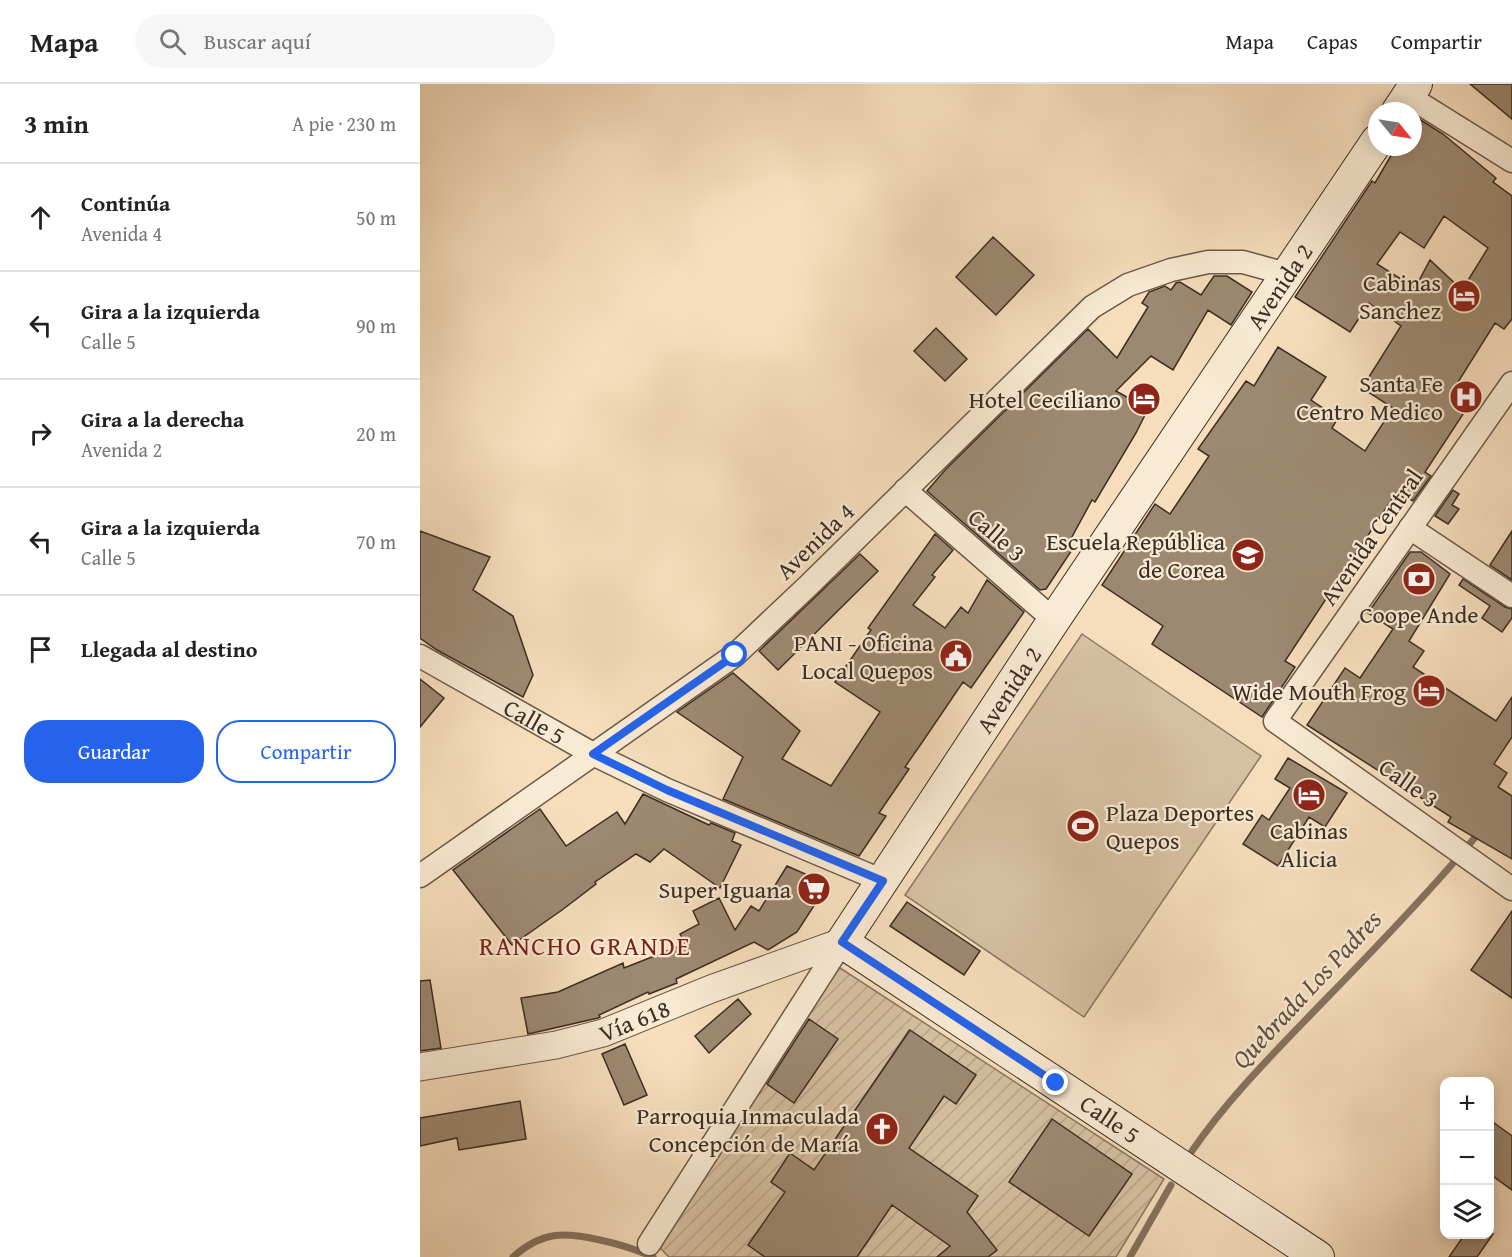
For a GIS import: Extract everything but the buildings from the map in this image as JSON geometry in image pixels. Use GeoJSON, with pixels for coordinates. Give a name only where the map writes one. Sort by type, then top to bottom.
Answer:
{"type":"FeatureCollection","features":[{"type":"Feature","properties":{"kind":"main road","name":"Avenida 2"},"geometry":{"type":"LineString","coordinates":[[842,942],[1054,620],[1368,154]]}},
{"type":"Feature","properties":{"kind":"main road","name":"Calle 5"},"geometry":{"type":"LineString","coordinates":[[842,942],[1318,1257]]}},
{"type":"Feature","properties":{"kind":"street"},"geometry":{"type":"LineString","coordinates":[[1407,97],[1512,161]]}},
{"type":"Feature","properties":{"kind":"street","name":"Avenida 4"},"geometry":{"type":"LineString","coordinates":[[420,876],[735,655],[1092,307],[1128,285],[1171,270],[1208,262],[1243,262],[1286,274]]}},
{"type":"Feature","properties":{"kind":"street","name":"Avenida Central"},"geometry":{"type":"LineString","coordinates":[[1275,721],[1512,384]]}},
{"type":"Feature","properties":{"kind":"street","name":"Calle 3"},"geometry":{"type":"LineString","coordinates":[[905,490],[1054,620]]}},
{"type":"Feature","properties":{"kind":"street"},"geometry":{"type":"LineString","coordinates":[[1410,528],[1512,596]]}},
{"type":"Feature","properties":{"kind":"street","name":"Calle 5"},"geometry":{"type":"LineString","coordinates":[[420,656],[593,754],[667,790],[883,881]]}},
{"type":"Feature","properties":{"kind":"street","name":"Calle 3"},"geometry":{"type":"LineString","coordinates":[[1275,721],[1512,889]]}},
{"type":"Feature","properties":{"kind":"street","name":"Vía 618"},"geometry":{"type":"LineString","coordinates":[[420,1067],[556,1045],[603,1033],[711,989],[842,942]]}},
{"type":"Feature","properties":{"kind":"street","name":"Avenida 2"},"geometry":{"type":"LineString","coordinates":[[649,1244],[842,942]]}},
{"type":"Feature","properties":{"kind":"shaded area","name":"Plaza Deportes Quepos"},"geometry":{"type":"Polygon","coordinates":[[[1082,634],[1261,756],[1084,1017],[905,895],[1082,634]]]}},
{"type":"Feature","properties":{"kind":"shaded area"},"geometry":{"type":"Polygon","coordinates":[[[837,966],[1164,1179],[1116,1257],[669,1257],[660,1248],[837,966]],[[909,1030],[815,1170],[790,1154],[771,1182],[865,1246],[884,1216],[869,1206],[944,1096],[975,1075],[909,1030]]]}},
{"type":"Feature","properties":{"kind":"waterway","name":"Quebrada Los Padres"},"geometry":{"type":"LineString","coordinates":[[1468,846],[1480,831]]}},
{"type":"Feature","properties":{"kind":"waterway","name":"Quebrada Los Padres"},"geometry":{"type":"LineString","coordinates":[[1192,1151],[1221,1112],[1254,1075],[1455,861]]}},
{"type":"Feature","properties":{"kind":"waterway","name":"Quebrada Los Padres"},"geometry":{"type":"LineString","coordinates":[[1130,1257],[1171,1185]]}},
{"type":"Feature","properties":{"kind":"waterway","name":"Quebrada Los Padres"},"geometry":{"type":"LineString","coordinates":[[513,1257],[534,1242],[564,1235],[614,1243],[653,1257]]}},
{"type":"Feature","properties":{"kind":"place","name":"Cabinas Sanchez"},"geometry":{"type":"Point","coordinates":[1464,296]}},
{"type":"Feature","properties":{"kind":"place","name":"Santa Fe Centro Medico"},"geometry":{"type":"Point","coordinates":[1466,397]}},
{"type":"Feature","properties":{"kind":"place","name":"Hotel Ceciliano"},"geometry":{"type":"Point","coordinates":[1144,399]}},
{"type":"Feature","properties":{"kind":"place","name":"Escuela República de Corea"},"geometry":{"type":"Point","coordinates":[1248,555]}},
{"type":"Feature","properties":{"kind":"place","name":"Coope Ande"},"geometry":{"type":"Point","coordinates":[1419,579]}},
{"type":"Feature","properties":{"kind":"place","name":"PANI - Oficina Local Quepos"},"geometry":{"type":"Point","coordinates":[956,656]}},
{"type":"Feature","properties":{"kind":"place","name":"Wide Mouth Frog"},"geometry":{"type":"Point","coordinates":[1429,691]}},
{"type":"Feature","properties":{"kind":"place","name":"Cabinas Alicia"},"geometry":{"type":"Point","coordinates":[1309,795]}},
{"type":"Feature","properties":{"kind":"place","name":"Plaza Deportes Quepos"},"geometry":{"type":"Point","coordinates":[1083,826]}},
{"type":"Feature","properties":{"kind":"place","name":"Super Iguana"},"geometry":{"type":"Point","coordinates":[814,889]}},
{"type":"Feature","properties":{"kind":"place","name":"Parroquia Inmaculada Concepción de María"},"geometry":{"type":"Point","coordinates":[882,1129]}},
{"type":"Feature","properties":{"kind":"district","name":"RANCHO GRANDE"},"geometry":{"type":"Point","coordinates":[585,945]}},
{"type":"Feature","properties":{"kind":"route"},"geometry":{"type":"LineString","coordinates":[[735,655],[645,720],[593,754],[667,790],[883,881],[842,942],[1056,1083]]}}]}
